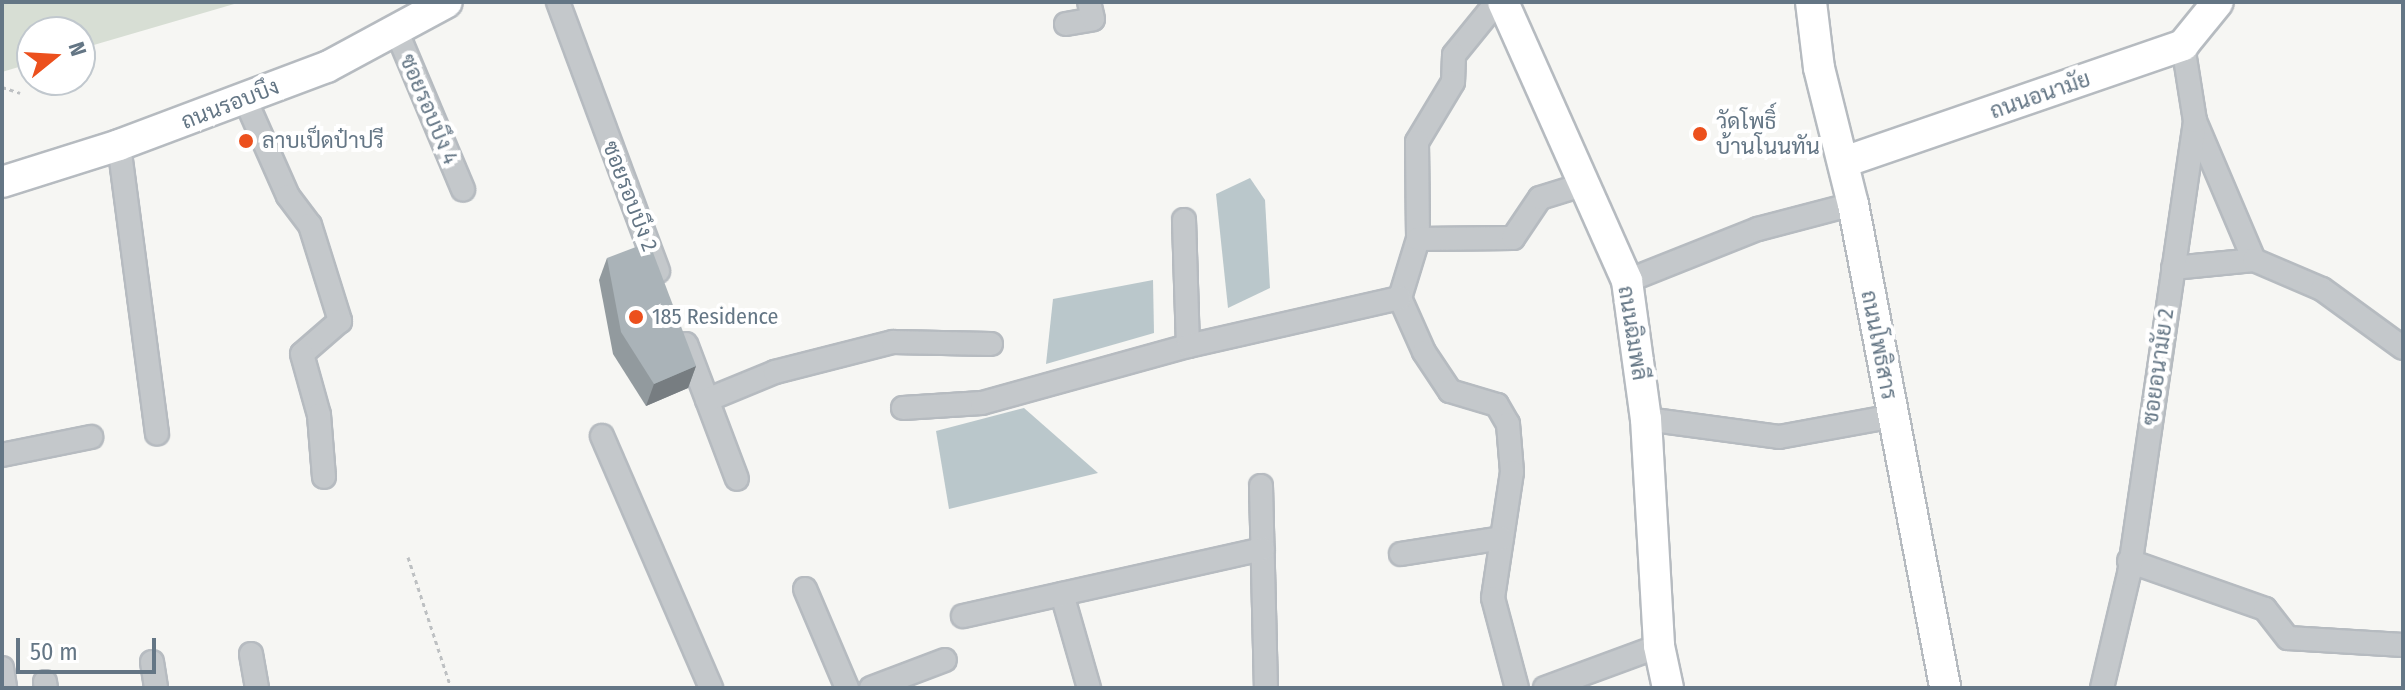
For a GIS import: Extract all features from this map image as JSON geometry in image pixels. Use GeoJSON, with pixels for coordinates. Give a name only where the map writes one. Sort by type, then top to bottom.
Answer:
{"type":"FeatureCollection","features":[{"type":"Feature","properties":{"kind":"street","name":"ถนนรอบบึง"},"geometry":{"type":"LineString","coordinates":[[2,182],[119,145],[327,67],[447,2]]}},
{"type":"Feature","properties":{"kind":"street","name":"ซอยรอบบึง 2"},"geometry":{"type":"LineString","coordinates":[[558,2],[668,297]]}},
{"type":"Feature","properties":{"kind":"street"},"geometry":{"type":"LineString","coordinates":[[1066,24],[1093,19],[1089,2]]}},
{"type":"Feature","properties":{"kind":"street"},"geometry":{"type":"LineString","coordinates":[[1497,2],[1454,55],[1453,82],[1417,142],[1418,239],[1400,298],[1424,352],[1450,391],[1497,405],[1508,424],[1512,472],[1493,598],[1517,688]]}},
{"type":"Feature","properties":{"kind":"street","name":"ถนนฉิมพลี"},"geometry":{"type":"LineString","coordinates":[[1503,2],[1627,281],[1646,419],[1659,646],[1668,688]]}},
{"type":"Feature","properties":{"kind":"street","name":"ถนนโพธิสาร"},"geometry":{"type":"LineString","coordinates":[[1811,2],[1819,68],[1853,204],[1945,688]]}},
{"type":"Feature","properties":{"kind":"street"},"geometry":{"type":"LineString","coordinates":[[2183,45],[2218,2]]}},
{"type":"Feature","properties":{"kind":"street","name":"ซอยรอบบึง 4"},"geometry":{"type":"LineString","coordinates":[[396,30],[463,189]]}},
{"type":"Feature","properties":{"kind":"street","name":"ถนนอนามัย"},"geometry":{"type":"LineString","coordinates":[[1844,162],[2183,45]]}},
{"type":"Feature","properties":{"kind":"street","name":"ซอยอนามัย 2"},"geometry":{"type":"LineString","coordinates":[[2102,688],[2118,638],[2195,121],[2183,45]]}},
{"type":"Feature","properties":{"kind":"street"},"geometry":{"type":"LineString","coordinates":[[245,99],[288,196],[310,225],[340,321],[302,354],[319,415],[324,477]]}},
{"type":"Feature","properties":{"kind":"street"},"geometry":{"type":"LineString","coordinates":[[2195,121],[2254,260]]}},
{"type":"Feature","properties":{"kind":"street"},"geometry":{"type":"LineString","coordinates":[[119,145],[157,434]]}},
{"type":"Feature","properties":{"kind":"street"},"geometry":{"type":"LineString","coordinates":[[1418,239],[1513,238],[1540,198],[1582,185]]}},
{"type":"Feature","properties":{"kind":"street"},"geometry":{"type":"LineString","coordinates":[[1627,281],[1758,229],[1853,204]]}},
{"type":"Feature","properties":{"kind":"street"},"geometry":{"type":"LineString","coordinates":[[1184,220],[1188,346]]}},
{"type":"Feature","properties":{"kind":"street"},"geometry":{"type":"LineString","coordinates":[[2173,268],[2254,260],[2322,289],[2403,348]]}},
{"type":"Feature","properties":{"kind":"street"},"geometry":{"type":"LineString","coordinates":[[903,408],[982,403],[1188,346],[1400,298]]}},
{"type":"Feature","properties":{"kind":"street"},"geometry":{"type":"LineString","coordinates":[[679,326],[737,479]]}},
{"type":"Feature","properties":{"kind":"street"},"geometry":{"type":"LineString","coordinates":[[707,400],[775,372],[893,342],[991,344]]}},
{"type":"Feature","properties":{"kind":"street"},"geometry":{"type":"LineString","coordinates":[[1646,419],[1779,437],[1893,416]]}},
{"type":"Feature","properties":{"kind":"street"},"geometry":{"type":"LineString","coordinates":[[602,436],[711,688]]}},
{"type":"Feature","properties":{"kind":"street"},"geometry":{"type":"LineString","coordinates":[[2,455],[91,437]]}},
{"type":"Feature","properties":{"kind":"street"},"geometry":{"type":"LineString","coordinates":[[1261,486],[1266,688]]}},
{"type":"Feature","properties":{"kind":"street"},"geometry":{"type":"LineString","coordinates":[[1401,554],[1502,538]]}},
{"type":"Feature","properties":{"kind":"street"},"geometry":{"type":"LineString","coordinates":[[963,616],[1263,549]]}},
{"type":"Feature","properties":{"kind":"street"},"geometry":{"type":"LineString","coordinates":[[2129,561],[2265,609],[2288,638],[2403,645]]}},
{"type":"Feature","properties":{"kind":"street"},"geometry":{"type":"LineString","coordinates":[[805,589],[847,688]]}},
{"type":"Feature","properties":{"kind":"street"},"geometry":{"type":"LineString","coordinates":[[1062,594],[1089,688]]}},
{"type":"Feature","properties":{"kind":"street"},"geometry":{"type":"LineString","coordinates":[[1545,688],[1659,646]]}},
{"type":"Feature","properties":{"kind":"street"},"geometry":{"type":"LineString","coordinates":[[251,654],[257,688]]}},
{"type":"Feature","properties":{"kind":"street"},"geometry":{"type":"LineString","coordinates":[[871,688],[945,660]]}},
{"type":"Feature","properties":{"kind":"street"},"geometry":{"type":"LineString","coordinates":[[152,662],[156,688]]}},
{"type":"Feature","properties":{"kind":"street"},"geometry":{"type":"LineString","coordinates":[[2,668],[5,688]]}},
{"type":"Feature","properties":{"kind":"path"},"geometry":{"type":"LineString","coordinates":[[408,557],[451,688]]}},
{"type":"Feature","properties":{"kind":"shaded area"},"geometry":{"type":"Polygon","coordinates":[[[2,2],[241,2],[96,44],[96,16],[16,16],[16,68],[2,72],[2,2]]]}},
{"type":"Feature","properties":{"kind":"shaded area"},"geometry":{"type":"Polygon","coordinates":[[[1250,178],[1265,200],[1270,288],[1228,308],[1216,194],[1250,178]]]}},
{"type":"Feature","properties":{"kind":"shaded area"},"geometry":{"type":"Polygon","coordinates":[[[1153,280],[1154,333],[1046,364],[1053,299],[1153,280]]]}},
{"type":"Feature","properties":{"kind":"shaded area"},"geometry":{"type":"Polygon","coordinates":[[[1024,408],[1098,473],[949,509],[936,431],[1024,408]]]}},
{"type":"Feature","properties":{"kind":"building","name":"185 Residence"},"geometry":{"type":"Polygon","coordinates":[[[649,242],[696,366],[654,384],[621,332],[607,258],[649,242]]]}},
{"type":"Feature","properties":{"kind":"place","name":"วัดโพธิ์ บ้านโนนทัน"},"geometry":{"type":"Point","coordinates":[1700,134]}},
{"type":"Feature","properties":{"kind":"place","name":"ลาบเป็ดป๋าปรี"},"geometry":{"type":"Point","coordinates":[246,141]}},
{"type":"Feature","properties":{"kind":"place","name":"185 Residence"},"geometry":{"type":"Point","coordinates":[636,317]}}]}
